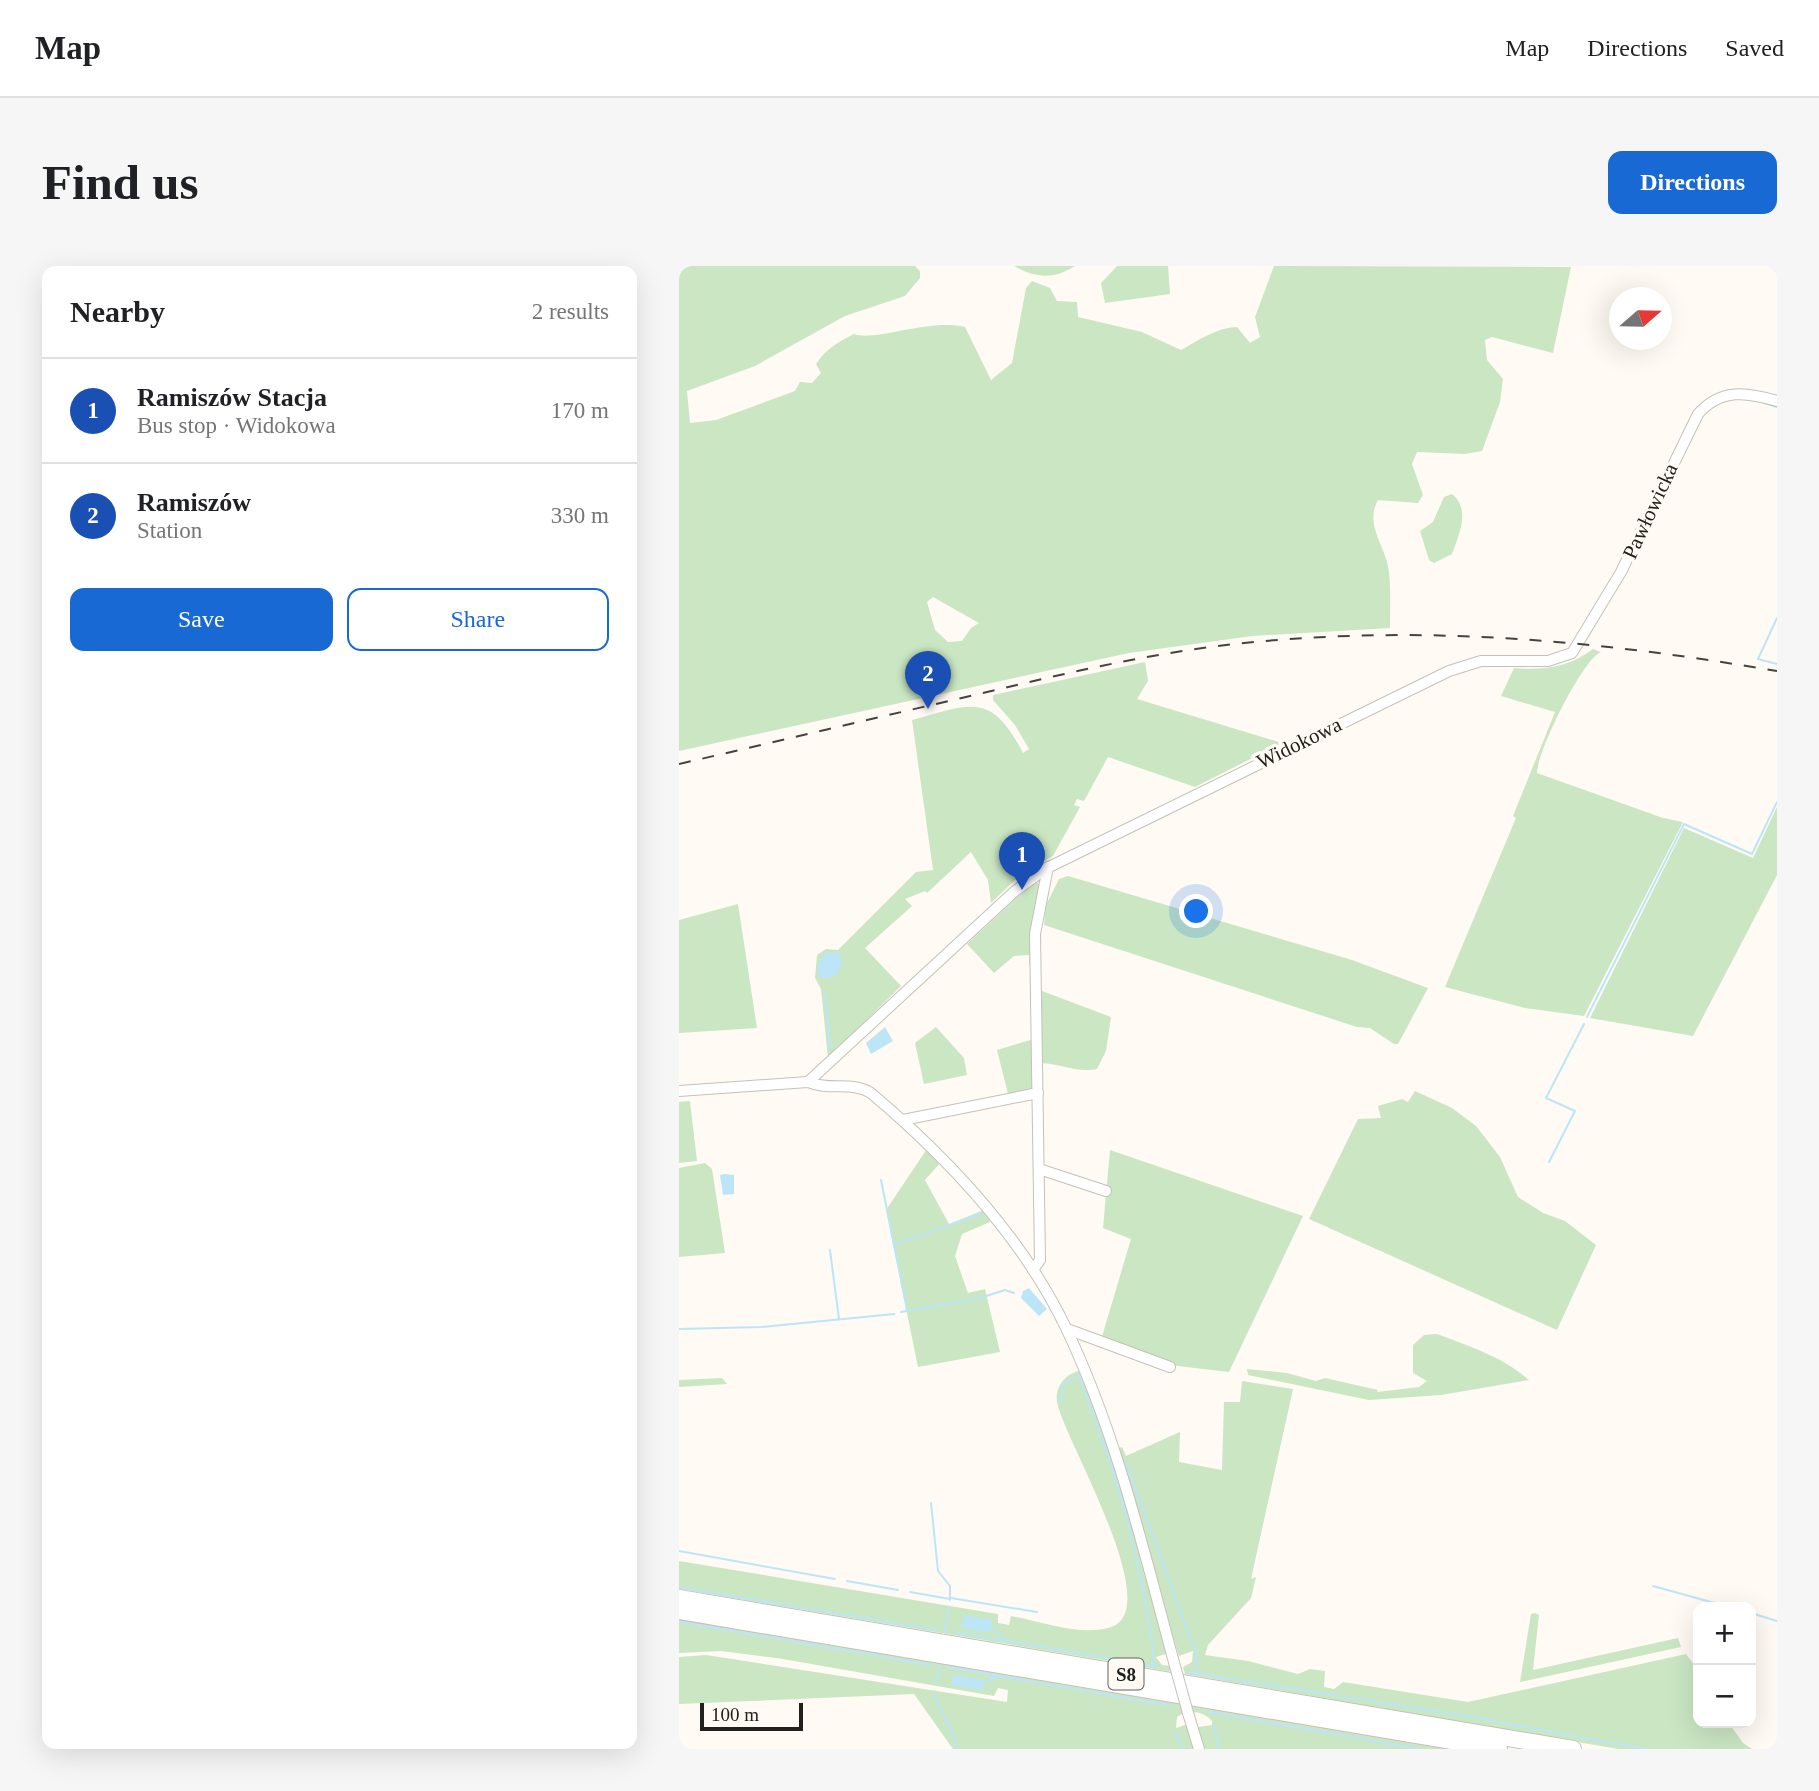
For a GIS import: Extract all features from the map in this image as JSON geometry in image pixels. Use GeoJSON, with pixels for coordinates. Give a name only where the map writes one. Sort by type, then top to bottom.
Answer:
{"type":"FeatureCollection","features":[{"type":"Feature","properties":{"kind":"highway","name":"S8"},"geometry":{"type":"LineString","coordinates":[[679,1598],[1573,1749]]}},
{"type":"Feature","properties":{"kind":"highway","name":"S8"},"geometry":{"type":"LineString","coordinates":[[679,1611],[1499,1749]]}},
{"type":"Feature","properties":{"kind":"street","name":"Pawłowicka"},"geometry":{"type":"LineString","coordinates":[[1542,661],[1568,656],[1586,634],[1621,572],[1689,430],[1703,409],[1719,397],[1740,393],[1777,401]]}},
{"type":"Feature","properties":{"kind":"street","name":"Widokowa"},"geometry":{"type":"LineString","coordinates":[[808,1082],[1015,891],[1048,867],[1449,671],[1490,660],[1542,661]]}},
{"type":"Feature","properties":{"kind":"street"},"geometry":{"type":"LineString","coordinates":[[1033,1270],[1040,1260],[1035,934],[1048,867]]}},
{"type":"Feature","properties":{"kind":"street"},"geometry":{"type":"LineString","coordinates":[[679,1091],[808,1082],[819,1086],[864,1088],[946,1159],[1033,1270],[1067,1329],[1120,1468],[1199,1749]]}},
{"type":"Feature","properties":{"kind":"street"},"geometry":{"type":"LineString","coordinates":[[903,1120],[1038,1093]]}},
{"type":"Feature","properties":{"kind":"street"},"geometry":{"type":"LineString","coordinates":[[1039,1169],[1106,1191]]}},
{"type":"Feature","properties":{"kind":"street"},"geometry":{"type":"LineString","coordinates":[[1067,1329],[1170,1367]]}},
{"type":"Feature","properties":{"kind":"green space"},"geometry":{"type":"Polygon","coordinates":[[[679,266],[915,266],[920,271],[920,278],[905,296],[845,316],[755,366],[687,391],[690,423],[716,420],[795,391],[800,382],[812,383],[821,373],[816,364],[824,354],[854,334],[875,335],[935,325],[965,327],[991,380],[1012,363],[1026,288],[1032,281],[1050,288],[1057,301],[1077,302],[1078,317],[1142,332],[1181,350],[1208,335],[1229,328],[1237,327],[1250,343],[1260,337],[1255,317],[1274,266],[1571,267],[1553,353],[1492,337],[1485,340],[1487,360],[1503,379],[1500,402],[1482,451],[1465,454],[1417,452],[1412,464],[1423,495],[1418,503],[1378,500],[1373,518],[1389,572],[1390,628],[1252,636],[1129,653],[679,751],[679,266]],[[933,597],[927,602],[935,630],[948,642],[962,641],[971,628],[979,623],[933,597]]]}},
{"type":"Feature","properties":{"kind":"green space"},"geometry":{"type":"Polygon","coordinates":[[[1014,266],[1075,266],[1059,274],[1044,276],[1014,266]]]}},
{"type":"Feature","properties":{"kind":"green space"},"geometry":{"type":"Polygon","coordinates":[[[1117,266],[1168,266],[1170,294],[1105,303],[1101,283],[1117,266]]]}},
{"type":"Feature","properties":{"kind":"green space"},"geometry":{"type":"Polygon","coordinates":[[[1452,494],[1461,507],[1460,531],[1452,554],[1434,563],[1429,560],[1420,531],[1433,522],[1444,497],[1452,494]]]}},
{"type":"Feature","properties":{"kind":"green space"},"geometry":{"type":"Polygon","coordinates":[[[1593,649],[1601,652],[1572,688],[1544,746],[1537,773],[1663,818],[1683,822],[1584,1016],[1525,1008],[1445,987],[1516,818],[1513,816],[1555,712],[1501,696],[1514,668],[1557,666],[1576,660],[1593,649]]]}},
{"type":"Feature","properties":{"kind":"green space"},"geometry":{"type":"Polygon","coordinates":[[[1145,662],[1148,681],[1137,699],[1282,743],[1195,787],[1108,757],[1084,801],[1077,799],[1074,805],[1080,807],[1053,856],[1019,876],[991,903],[988,880],[971,852],[927,893],[925,891],[905,899],[912,906],[865,948],[901,986],[828,1058],[821,989],[815,978],[817,955],[826,949],[838,950],[916,872],[933,870],[912,720],[965,707],[978,707],[1000,719],[1023,753],[1029,749],[1015,725],[993,700],[993,695],[1145,662]]]}},
{"type":"Feature","properties":{"kind":"green space"},"geometry":{"type":"Polygon","coordinates":[[[1777,807],[1777,875],[1693,1036],[1590,1018],[1684,828],[1753,858],[1777,807]]]}},
{"type":"Feature","properties":{"kind":"green space"},"geometry":{"type":"Polygon","coordinates":[[[1068,876],[1352,960],[1428,988],[1398,1044],[1394,1044],[1370,1028],[1357,1027],[1044,925],[1046,905],[1059,879],[1068,876]]]}},
{"type":"Feature","properties":{"kind":"green space"},"geometry":{"type":"Polygon","coordinates":[[[1035,881],[1039,884],[1033,920],[1034,965],[1029,965],[1029,955],[1014,956],[994,973],[967,944],[1035,881]]]}},
{"type":"Feature","properties":{"kind":"green space"},"geometry":{"type":"Polygon","coordinates":[[[738,904],[757,1028],[679,1033],[679,920],[738,904]]]}},
{"type":"Feature","properties":{"kind":"green space"},"geometry":{"type":"Polygon","coordinates":[[[1042,991],[1111,1017],[1106,1051],[1097,1069],[1082,1070],[1041,1063],[1042,991]]]}},
{"type":"Feature","properties":{"kind":"green space"},"geometry":{"type":"Polygon","coordinates":[[[936,1027],[964,1058],[967,1075],[924,1084],[915,1043],[936,1027]]]}},
{"type":"Feature","properties":{"kind":"green space"},"geometry":{"type":"Polygon","coordinates":[[[1034,1039],[1032,1089],[1008,1094],[997,1050],[1034,1039]]]}},
{"type":"Feature","properties":{"kind":"green space"},"geometry":{"type":"Polygon","coordinates":[[[1415,1091],[1452,1108],[1476,1126],[1500,1157],[1518,1197],[1543,1213],[1565,1221],[1596,1245],[1557,1330],[1309,1219],[1358,1119],[1381,1118],[1378,1106],[1402,1099],[1408,1102],[1415,1091]]]}},
{"type":"Feature","properties":{"kind":"green space"},"geometry":{"type":"Polygon","coordinates":[[[690,1101],[697,1161],[679,1163],[679,1102],[690,1101]]]}},
{"type":"Feature","properties":{"kind":"green space"},"geometry":{"type":"Polygon","coordinates":[[[927,1149],[941,1162],[925,1180],[949,1224],[984,1210],[990,1222],[962,1234],[955,1256],[968,1293],[985,1289],[1000,1352],[918,1367],[886,1210],[927,1149]]]}},
{"type":"Feature","properties":{"kind":"green space"},"geometry":{"type":"Polygon","coordinates":[[[1110,1150],[1303,1216],[1229,1372],[1161,1364],[1101,1340],[1131,1239],[1103,1228],[1110,1150]]]}},
{"type":"Feature","properties":{"kind":"green space"},"geometry":{"type":"Polygon","coordinates":[[[705,1163],[712,1169],[725,1253],[679,1257],[679,1168],[705,1163]]]}},
{"type":"Feature","properties":{"kind":"green space"},"geometry":{"type":"Polygon","coordinates":[[[1437,1334],[1497,1358],[1529,1380],[1441,1395],[1369,1400],[1248,1375],[1247,1369],[1287,1373],[1316,1381],[1325,1378],[1378,1390],[1377,1392],[1419,1387],[1427,1381],[1413,1373],[1413,1345],[1424,1335],[1437,1334]]]}},
{"type":"Feature","properties":{"kind":"green space"},"geometry":{"type":"Polygon","coordinates":[[[1079,1371],[1113,1455],[1169,1653],[1156,1657],[1162,1665],[1172,1666],[1174,1672],[679,1589],[679,1561],[998,1614],[998,1623],[1009,1625],[1011,1616],[1074,1629],[1100,1630],[1111,1627],[1125,1614],[1127,1589],[1120,1557],[1057,1402],[1062,1382],[1079,1371]]]}},
{"type":"Feature","properties":{"kind":"green space"},"geometry":{"type":"Polygon","coordinates":[[[722,1378],[727,1384],[679,1387],[679,1380],[722,1378]]]}},
{"type":"Feature","properties":{"kind":"green space"},"geometry":{"type":"Polygon","coordinates":[[[1242,1381],[1293,1389],[1251,1579],[1256,1577],[1251,1598],[1208,1645],[1205,1655],[1248,1661],[1298,1674],[1310,1669],[1325,1671],[1324,1687],[1334,1689],[1343,1682],[1468,1702],[1686,1654],[1693,1663],[1693,1728],[1732,1728],[1743,1743],[1752,1749],[1618,1749],[1185,1674],[1183,1667],[1192,1662],[1193,1651],[1179,1656],[1117,1449],[1122,1447],[1126,1456],[1180,1432],[1179,1462],[1222,1470],[1224,1402],[1240,1402],[1242,1381]]]}},
{"type":"Feature","properties":{"kind":"green space"},"geometry":{"type":"Polygon","coordinates":[[[1531,1614],[1539,1615],[1533,1670],[1678,1638],[1681,1647],[1520,1682],[1531,1614]]]}},
{"type":"Feature","properties":{"kind":"green space"},"geometry":{"type":"Polygon","coordinates":[[[679,1618],[1455,1749],[1204,1749],[1198,1727],[1212,1725],[1212,1721],[1205,1715],[1190,1712],[1177,1717],[1176,1728],[1188,1724],[1195,1749],[953,1749],[914,1694],[679,1704],[679,1657],[706,1655],[1007,1702],[1008,1690],[998,1688],[994,1696],[777,1658],[721,1651],[679,1653],[679,1618]]]}},
{"type":"Feature","properties":{"kind":"water"},"geometry":{"type":"Polygon","coordinates":[[[828,952],[839,953],[841,967],[834,976],[819,977],[819,963],[828,952]]]}},
{"type":"Feature","properties":{"kind":"water"},"geometry":{"type":"Polygon","coordinates":[[[885,1027],[893,1041],[871,1054],[866,1043],[885,1027]]]}},
{"type":"Feature","properties":{"kind":"water"},"geometry":{"type":"Polygon","coordinates":[[[720,1175],[734,1175],[734,1194],[723,1195],[720,1175]]]}},
{"type":"Feature","properties":{"kind":"water"},"geometry":{"type":"Polygon","coordinates":[[[1029,1288],[1047,1309],[1039,1316],[1021,1298],[1023,1291],[1029,1288]]]}},
{"type":"Feature","properties":{"kind":"water"},"geometry":{"type":"Polygon","coordinates":[[[963,1615],[992,1620],[990,1632],[962,1628],[963,1615]]]}},
{"type":"Feature","properties":{"kind":"water"},"geometry":{"type":"Polygon","coordinates":[[[953,1675],[984,1680],[983,1690],[951,1685],[953,1675]]]}},
{"type":"Feature","properties":{"kind":"waterway"},"geometry":{"type":"LineString","coordinates":[[1761,402],[1777,407]]}},
{"type":"Feature","properties":{"kind":"waterway"},"geometry":{"type":"LineString","coordinates":[[1777,618],[1758,659],[1777,664]]}},
{"type":"Feature","properties":{"kind":"waterway"},"geometry":{"type":"LineString","coordinates":[[1587,1017],[1684,824],[1752,854],[1777,802]]}},
{"type":"Feature","properties":{"kind":"waterway"},"geometry":{"type":"LineString","coordinates":[[825,994],[830,1050]]}},
{"type":"Feature","properties":{"kind":"waterway"},"geometry":{"type":"LineString","coordinates":[[1549,1162],[1575,1111],[1546,1098],[1584,1024]]}},
{"type":"Feature","properties":{"kind":"waterway"},"geometry":{"type":"LineString","coordinates":[[881,1180],[907,1310]]}},
{"type":"Feature","properties":{"kind":"waterway"},"geometry":{"type":"LineString","coordinates":[[895,1244],[981,1214]]}},
{"type":"Feature","properties":{"kind":"waterway"},"geometry":{"type":"LineString","coordinates":[[830,1250],[839,1319]]}},
{"type":"Feature","properties":{"kind":"waterway"},"geometry":{"type":"LineString","coordinates":[[901,1312],[980,1298],[1005,1290],[1014,1293]]}},
{"type":"Feature","properties":{"kind":"waterway"},"geometry":{"type":"LineString","coordinates":[[679,1329],[762,1327],[894,1314]]}},
{"type":"Feature","properties":{"kind":"waterway"},"geometry":{"type":"LineString","coordinates":[[1060,1403],[1063,1385],[1078,1375],[1108,1455],[1131,1534],[1150,1628],[1153,1666]]}},
{"type":"Feature","properties":{"kind":"waterway"},"geometry":{"type":"LineString","coordinates":[[1126,1463],[1196,1653],[1197,1673]]}},
{"type":"Feature","properties":{"kind":"waterway"},"geometry":{"type":"LineString","coordinates":[[931,1503],[938,1571],[950,1586],[950,1600]]}},
{"type":"Feature","properties":{"kind":"waterway"},"geometry":{"type":"LineString","coordinates":[[679,1551],[835,1579]]}},
{"type":"Feature","properties":{"kind":"waterway"},"geometry":{"type":"LineString","coordinates":[[847,1581],[898,1590]]}},
{"type":"Feature","properties":{"kind":"waterway"},"geometry":{"type":"LineString","coordinates":[[1653,1586],[1711,1602]]}},
{"type":"Feature","properties":{"kind":"waterway"},"geometry":{"type":"LineString","coordinates":[[679,1587],[937,1630]]}},
{"type":"Feature","properties":{"kind":"waterway"},"geometry":{"type":"LineString","coordinates":[[910,1592],[950,1599]]}},
{"type":"Feature","properties":{"kind":"waterway"},"geometry":{"type":"LineString","coordinates":[[951,1598],[1037,1612]]}},
{"type":"Feature","properties":{"kind":"waterway"},"geometry":{"type":"LineString","coordinates":[[945,1632],[949,1608]]}},
{"type":"Feature","properties":{"kind":"waterway"},"geometry":{"type":"LineString","coordinates":[[1756,1615],[1777,1621]]}},
{"type":"Feature","properties":{"kind":"waterway"},"geometry":{"type":"LineString","coordinates":[[679,1622],[931,1665]]}},
{"type":"Feature","properties":{"kind":"waterway"},"geometry":{"type":"LineString","coordinates":[[991,1626],[1005,1640]]}},
{"type":"Feature","properties":{"kind":"waterway"},"geometry":{"type":"LineString","coordinates":[[953,1632],[1157,1666]]}},
{"type":"Feature","properties":{"kind":"waterway"},"geometry":{"type":"LineString","coordinates":[[936,1683],[939,1666]]}},
{"type":"Feature","properties":{"kind":"waterway"},"geometry":{"type":"LineString","coordinates":[[947,1667],[1171,1706]]}},
{"type":"Feature","properties":{"kind":"waterway"},"geometry":{"type":"LineString","coordinates":[[1187,1672],[1460,1715],[1646,1749]]}},
{"type":"Feature","properties":{"kind":"waterway"},"geometry":{"type":"LineString","coordinates":[[983,1683],[997,1677]]}},
{"type":"Feature","properties":{"kind":"waterway"},"geometry":{"type":"LineString","coordinates":[[934,1694],[954,1737],[956,1749]]}},
{"type":"Feature","properties":{"kind":"waterway"},"geometry":{"type":"LineString","coordinates":[[1208,1712],[1419,1749]]}},
{"type":"Feature","properties":{"kind":"waterway"},"geometry":{"type":"LineString","coordinates":[[1214,1725],[1219,1749]]}},
{"type":"Feature","properties":{"kind":"waterway"},"geometry":{"type":"LineString","coordinates":[[1176,1732],[1182,1749]]}},
{"type":"Feature","properties":{"kind":"railway"},"geometry":{"type":"LineString","coordinates":[[679,764],[1081,670],[1184,651],[1254,642],[1386,635],[1516,639],[1646,651],[1777,671]]}},
{"type":"Feature","properties":{"kind":"place","name":"Ramiszów"},"geometry":{"type":"Point","coordinates":[928,709]}},
{"type":"Feature","properties":{"kind":"place","name":"Ramiszów Stacja"},"geometry":{"type":"Point","coordinates":[1022,890]}}]}
